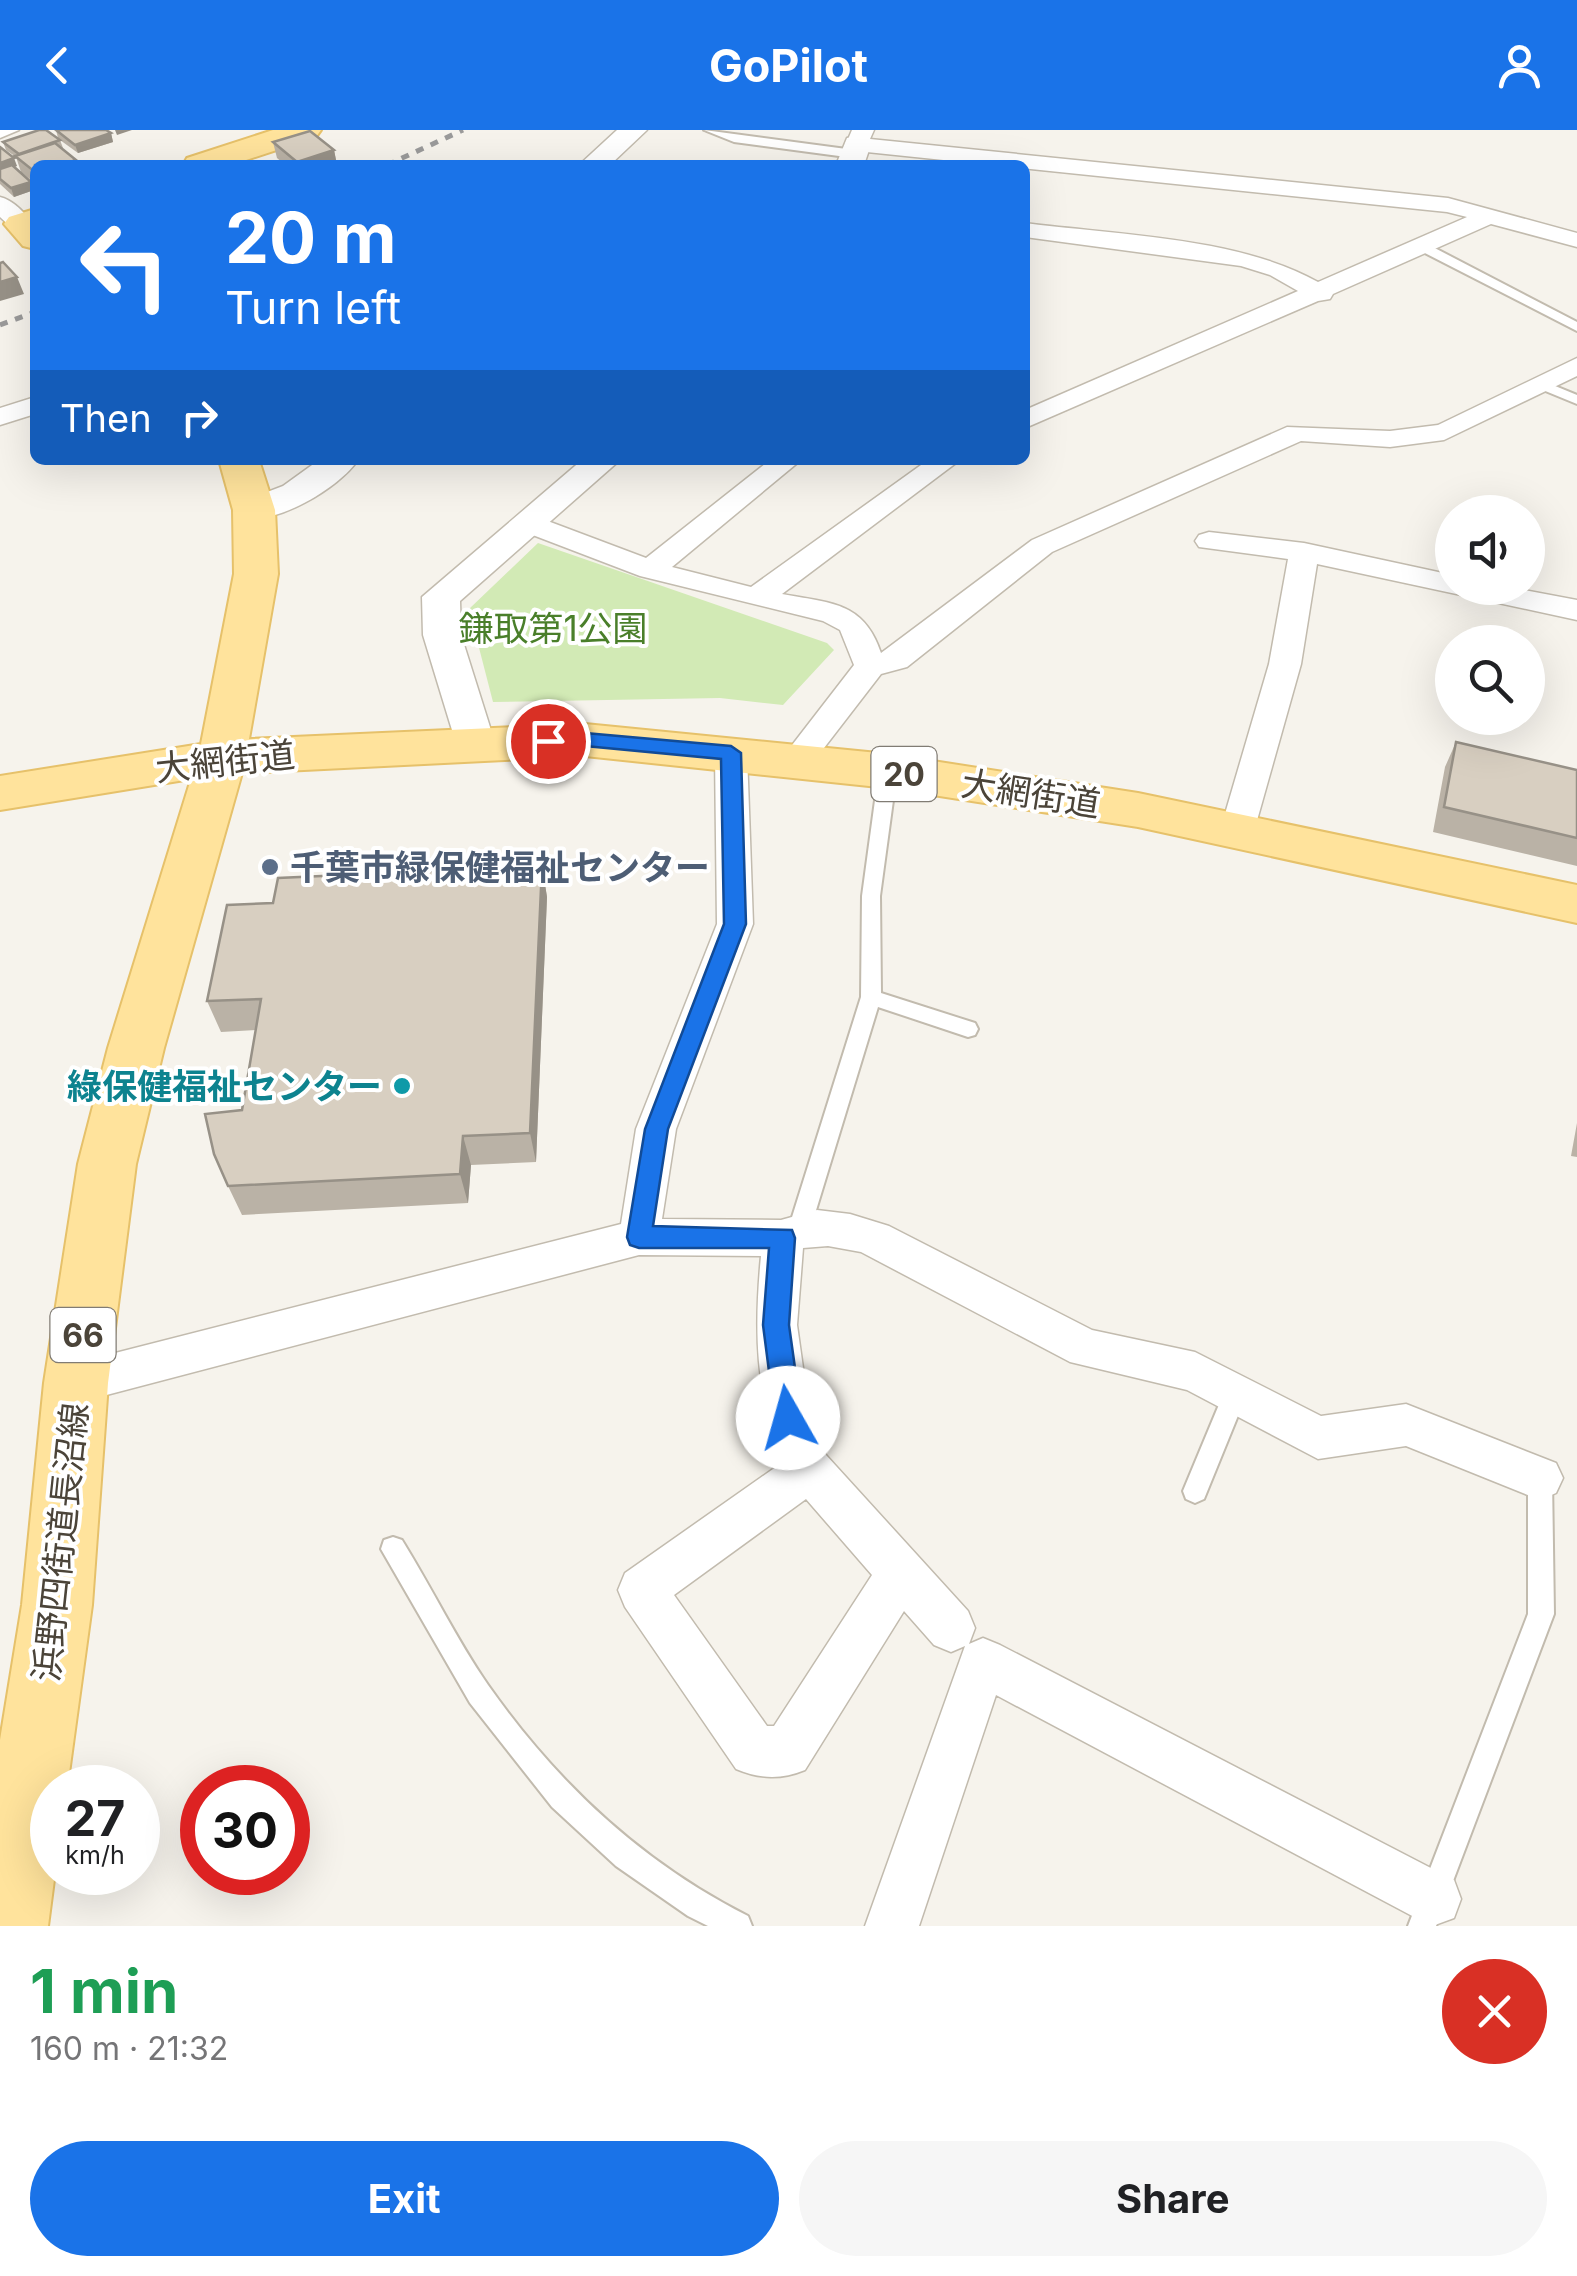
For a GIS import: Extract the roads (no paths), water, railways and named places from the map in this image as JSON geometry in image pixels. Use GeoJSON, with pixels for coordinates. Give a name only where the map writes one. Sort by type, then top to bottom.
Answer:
{"type":"FeatureCollection","features":[{"type":"Feature","properties":{"kind":"main road"},"geometry":{"type":"LineString","coordinates":[[214,160],[306,130]]}},
{"type":"Feature","properties":{"kind":"main road","name":"浜野四街道長沼線"},"geometry":{"type":"LineString","coordinates":[[9,1894],[58,1605],[76,1382],[107,1164],[136,1048],[222,757],[256,574],[254,510],[240,465]]}},
{"type":"Feature","properties":{"kind":"main road","name":"大網街道"},"geometry":{"type":"LineString","coordinates":[[0,793],[222,757],[585,740],[888,771],[1138,810],[1577,904]]}},
{"type":"Feature","properties":{"kind":"street"},"geometry":{"type":"LineString","coordinates":[[0,132],[8,130]]}},
{"type":"Feature","properties":{"kind":"street"},"geometry":{"type":"LineString","coordinates":[[599,160],[633,130]]}},
{"type":"Feature","properties":{"kind":"street"},"geometry":{"type":"LineString","coordinates":[[856,148],[981,160]]}},
{"type":"Feature","properties":{"kind":"street"},"geometry":{"type":"LineString","coordinates":[[1030,165],[1448,205],[1577,240]]}},
{"type":"Feature","properties":{"kind":"street"},"geometry":{"type":"LineString","coordinates":[[1030,418],[1321,294],[1490,216]]}},
{"type":"Feature","properties":{"kind":"street"},"geometry":{"type":"LineString","coordinates":[[1030,231],[1244,259],[1279,270],[1321,294]]}},
{"type":"Feature","properties":{"kind":"street"},"geometry":{"type":"LineString","coordinates":[[795,762],[870,666],[896,660],[1042,546],[1297,433],[1390,439],[1444,432],[1577,366]]}},
{"type":"Feature","properties":{"kind":"street"},"geometry":{"type":"LineString","coordinates":[[0,417],[30,407]]}},
{"type":"Feature","properties":{"kind":"street"},"geometry":{"type":"LineString","coordinates":[[254,510],[296,494],[334,465]]}},
{"type":"Feature","properties":{"kind":"street"},"geometry":{"type":"LineString","coordinates":[[474,743],[442,635],[441,597],[598,465]]}},
{"type":"Feature","properties":{"kind":"street"},"geometry":{"type":"LineString","coordinates":[[650,570],[781,465]]}},
{"type":"Feature","properties":{"kind":"street"},"geometry":{"type":"LineString","coordinates":[[756,598],[939,465]]}},
{"type":"Feature","properties":{"kind":"street"},"geometry":{"type":"LineString","coordinates":[[527,523],[650,570],[832,613],[852,624],[860,635],[870,666]]}},
{"type":"Feature","properties":{"kind":"street"},"geometry":{"type":"LineString","coordinates":[[1209,541],[1304,552],[1435,578]]}},
{"type":"Feature","properties":{"kind":"street"},"geometry":{"type":"LineString","coordinates":[[1236,831],[1285,664],[1304,552]]}},
{"type":"Feature","properties":{"kind":"street"},"geometry":{"type":"LineString","coordinates":[[1545,603],[1577,610]]}},
{"type":"Feature","properties":{"kind":"street"},"geometry":{"type":"LineString","coordinates":[[639,1237],[656,1129],[735,924],[731,753]]}},
{"type":"Feature","properties":{"kind":"street"},"geometry":{"type":"LineString","coordinates":[[76,1382],[639,1237],[791,1234],[837,1226],[874,1239],[1085,1348],[1195,1372],[1318,1438],[1406,1425],[1540,1478]]}},
{"type":"Feature","properties":{"kind":"street"},"geometry":{"type":"LineString","coordinates":[[791,1234],[776,1325],[788,1418],[808,1470],[951,1628]]}},
{"type":"Feature","properties":{"kind":"street"},"geometry":{"type":"LineString","coordinates":[[808,1470],[642,1590],[754,1751],[787,1752],[900,1575]]}},
{"type":"Feature","properties":{"kind":"street"},"geometry":{"type":"LineString","coordinates":[[892,1926],[983,1662],[1429,1912]]}},
{"type":"Feature","properties":{"kind":"lane"},"geometry":{"type":"LineString","coordinates":[[710,130],[734,139],[856,148]]}},
{"type":"Feature","properties":{"kind":"lane"},"geometry":{"type":"LineString","coordinates":[[1423,247],[1577,327]]}},
{"type":"Feature","properties":{"kind":"lane"},"geometry":{"type":"LineString","coordinates":[[1543,384],[1577,400]]}},
{"type":"Feature","properties":{"kind":"lane"},"geometry":{"type":"LineString","coordinates":[[791,1234],[871,998],[871,896],[888,771]]}},
{"type":"Feature","properties":{"kind":"lane"},"geometry":{"type":"LineString","coordinates":[[871,998],[968,1029]]}},
{"type":"Feature","properties":{"kind":"lane"},"geometry":{"type":"LineString","coordinates":[[1195,1490],[1236,1391]]}},
{"type":"Feature","properties":{"kind":"lane"},"geometry":{"type":"LineString","coordinates":[[1429,1912],[1541,1614],[1540,1478]]}},
{"type":"Feature","properties":{"kind":"lane"},"geometry":{"type":"LineString","coordinates":[[392,1549],[478,1692],[551,1790],[628,1862],[738,1926]]}},
{"type":"Feature","properties":{"kind":"railway"},"geometry":{"type":"LineString","coordinates":[[398,160],[463,130]]}},
{"type":"Feature","properties":{"kind":"railway"},"geometry":{"type":"LineString","coordinates":[[0,325],[30,314]]}},
{"type":"Feature","properties":{"kind":"place","name":"千葉市緑保健福祉センター"},"geometry":{"type":"Point","coordinates":[270,867]}},
{"type":"Feature","properties":{"kind":"place","name":"綠保健福祉センター"},"geometry":{"type":"Point","coordinates":[402,1086]}},
{"type":"Feature","properties":{"kind":"park label","name":"鎌取第1公園"},"geometry":{"type":"Point","coordinates":[553,628]}}]}
